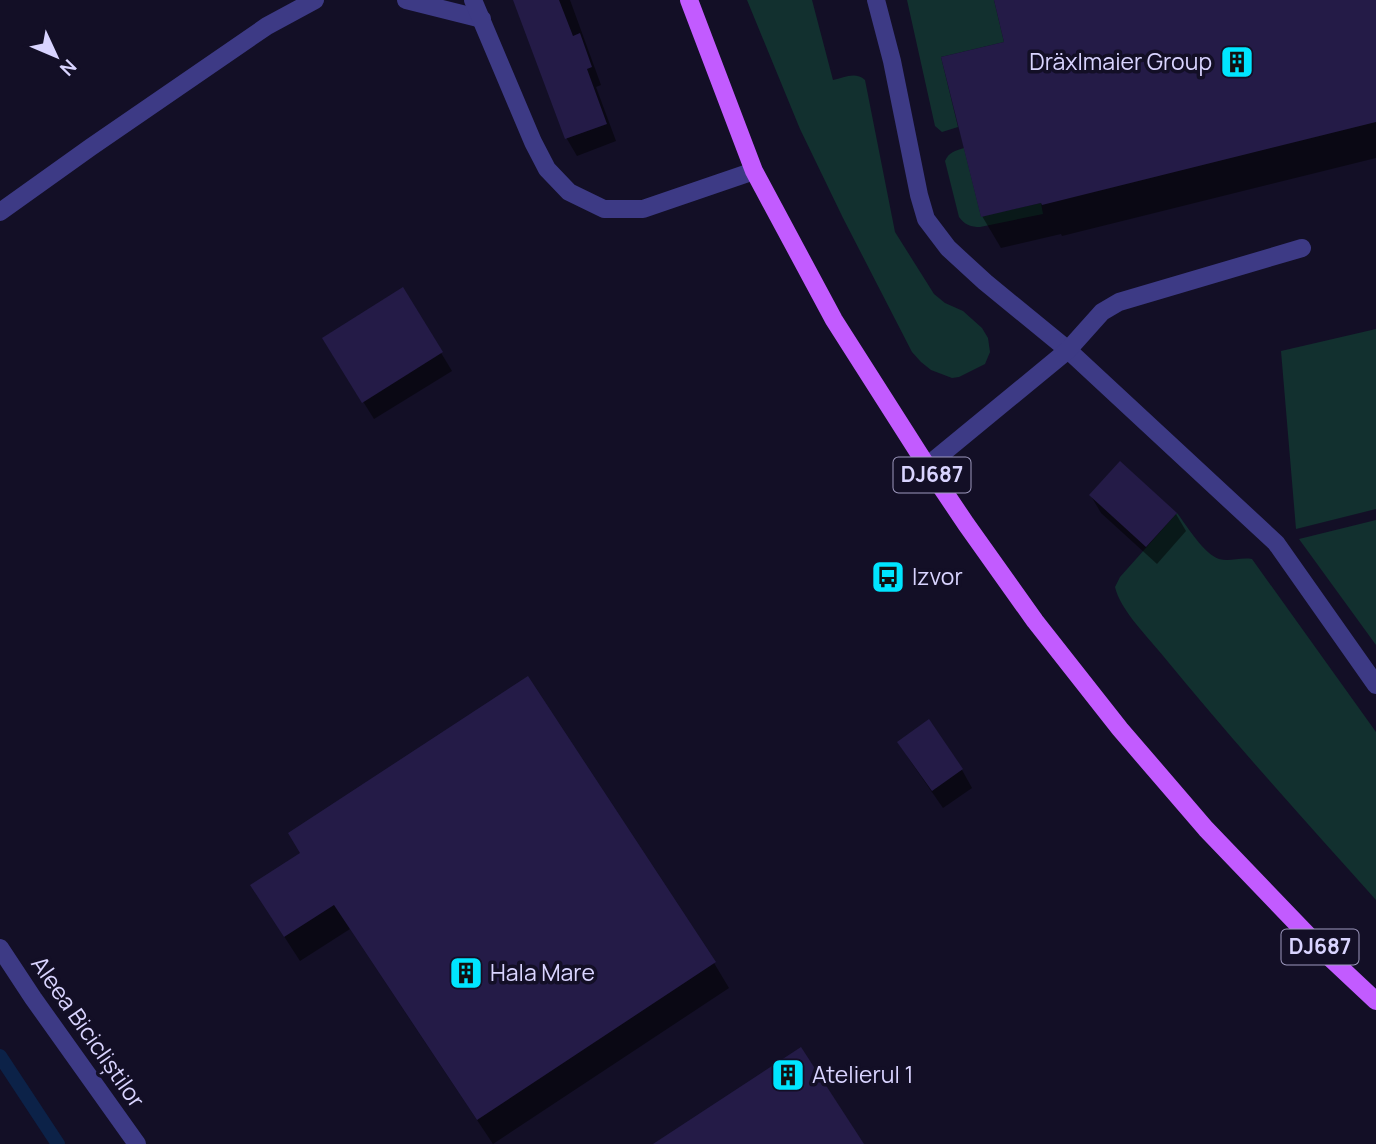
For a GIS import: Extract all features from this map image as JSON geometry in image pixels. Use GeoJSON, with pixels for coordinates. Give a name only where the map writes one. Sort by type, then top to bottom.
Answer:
{"type":"FeatureCollection","features":[{"type":"Feature","properties":{"kind":"main road","name":"DJ687"},"geometry":{"type":"LineString","coordinates":[[689,0],[754,172],[834,320],[966,524],[1035,621],[1120,729],[1206,829],[1327,955],[1376,1000]]}},
{"type":"Feature","properties":{"kind":"street"},"geometry":{"type":"LineString","coordinates":[[0,212],[267,26],[315,0]]}},
{"type":"Feature","properties":{"kind":"street"},"geometry":{"type":"LineString","coordinates":[[406,0],[482,19]]}},
{"type":"Feature","properties":{"kind":"street"},"geometry":{"type":"LineString","coordinates":[[472,0],[547,169],[569,192],[604,209],[643,209],[754,172]]}},
{"type":"Feature","properties":{"kind":"street"},"geometry":{"type":"LineString","coordinates":[[876,0],[926,219],[948,248],[976,274],[1068,350],[1276,543],[1376,685]]}},
{"type":"Feature","properties":{"kind":"street"},"geometry":{"type":"LineString","coordinates":[[927,466],[1068,350],[1102,312],[1119,302],[1302,248]]}},
{"type":"Feature","properties":{"kind":"street","name":"Aleea Bicicliștilor"},"geometry":{"type":"LineString","coordinates":[[0,948],[137,1144]]}},
{"type":"Feature","properties":{"kind":"green space"},"geometry":{"type":"Polygon","coordinates":[[[747,0],[812,0],[833,80],[853,76],[865,80],[895,232],[934,294],[945,303],[963,311],[982,328],[988,338],[990,352],[985,364],[952,378],[931,370],[912,352],[800,129],[747,0]]]}},
{"type":"Feature","properties":{"kind":"green space"},"geometry":{"type":"Polygon","coordinates":[[[907,0],[994,0],[1004,42],[941,57],[958,127],[942,132],[935,126],[907,0]]]}},
{"type":"Feature","properties":{"kind":"green space"},"geometry":{"type":"Polygon","coordinates":[[[964,148],[981,216],[1041,203],[1043,214],[980,227],[964,222],[959,217],[945,161],[950,154],[964,148]]]}},
{"type":"Feature","properties":{"kind":"green space"},"geometry":{"type":"Polygon","coordinates":[[[1376,329],[1376,509],[1296,529],[1281,351],[1376,329]]]}},
{"type":"Feature","properties":{"kind":"green space"},"geometry":{"type":"Polygon","coordinates":[[[1177,513],[1196,539],[1213,556],[1223,560],[1252,559],[1376,732],[1376,900],[1216,719],[1136,624],[1118,596],[1115,587],[1120,577],[1177,513]]]}},
{"type":"Feature","properties":{"kind":"green space"},"geometry":{"type":"Polygon","coordinates":[[[1376,520],[1376,645],[1299,539],[1376,520]]]}},
{"type":"Feature","properties":{"kind":"building"},"geometry":{"type":"Polygon","coordinates":[[[513,0],[559,0],[573,36],[580,33],[592,67],[587,69],[607,124],[565,139],[513,0]]]}},
{"type":"Feature","properties":{"kind":"building","name":"Dräxlmaier Group"},"geometry":{"type":"Polygon","coordinates":[[[994,0],[1376,0],[1376,122],[1042,205],[1041,203],[981,217],[941,57],[1004,42],[994,0]]]}},
{"type":"Feature","properties":{"kind":"building"},"geometry":{"type":"Polygon","coordinates":[[[403,287],[443,352],[362,403],[322,338],[403,287]]]}},
{"type":"Feature","properties":{"kind":"building"},"geometry":{"type":"Polygon","coordinates":[[[1120,461],[1177,513],[1146,547],[1089,495],[1120,461]]]}},
{"type":"Feature","properties":{"kind":"building"},"geometry":{"type":"Polygon","coordinates":[[[528,676],[716,962],[477,1120],[334,905],[284,937],[250,885],[300,853],[288,833],[528,676]]]}},
{"type":"Feature","properties":{"kind":"building"},"geometry":{"type":"Polygon","coordinates":[[[929,719],[963,769],[932,791],[897,742],[929,719]]]}},
{"type":"Feature","properties":{"kind":"building","name":"Atelierul 1"},"geometry":{"type":"Polygon","coordinates":[[[801,1047],[864,1144],[653,1144],[714,1104],[801,1047]]]}},
{"type":"Feature","properties":{"kind":"waterway"},"geometry":{"type":"LineString","coordinates":[[0,1056],[58,1144]]}},
{"type":"Feature","properties":{"kind":"place","name":"Dräxlmaier Group"},"geometry":{"type":"Point","coordinates":[1237,62]}},
{"type":"Feature","properties":{"kind":"place","name":"Izvor"},"geometry":{"type":"Point","coordinates":[888,577]}},
{"type":"Feature","properties":{"kind":"place","name":"Hala Mare"},"geometry":{"type":"Point","coordinates":[466,973]}},
{"type":"Feature","properties":{"kind":"place","name":"Atelierul 1"},"geometry":{"type":"Point","coordinates":[788,1075]}}]}
